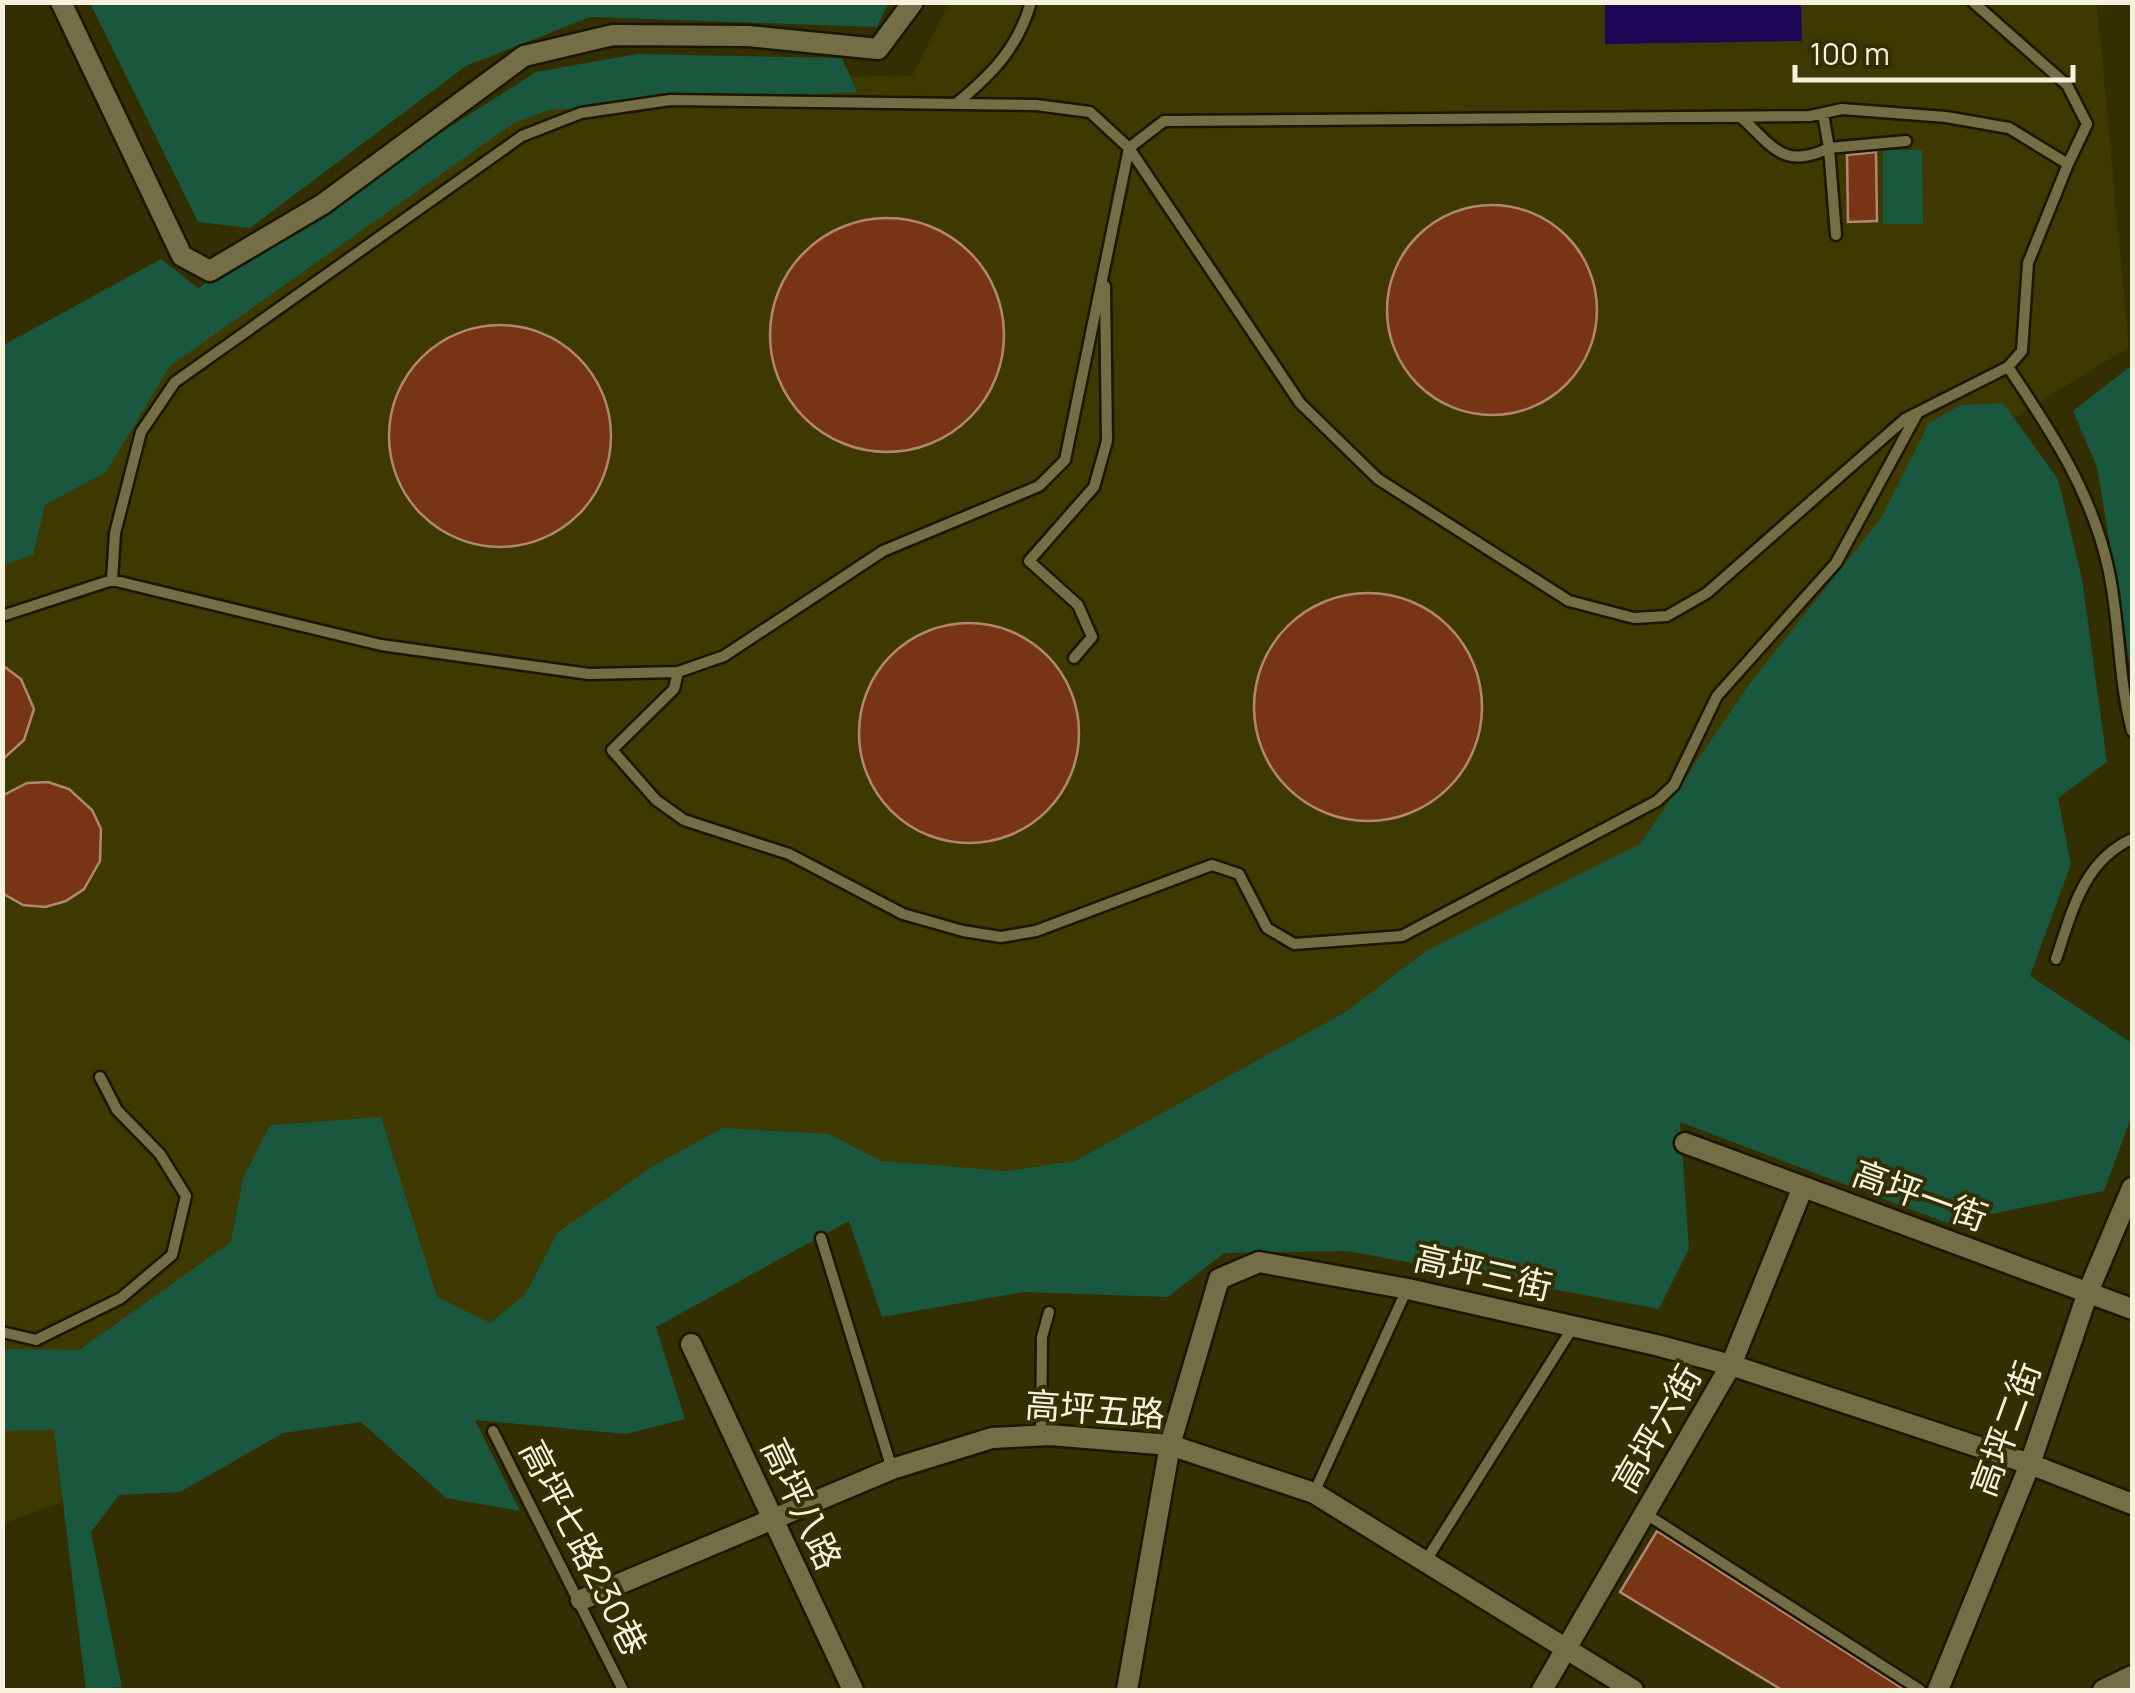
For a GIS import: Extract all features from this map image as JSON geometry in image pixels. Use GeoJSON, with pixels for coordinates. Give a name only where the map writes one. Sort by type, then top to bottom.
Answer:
{"type":"FeatureCollection","features":[{"type":"Feature","properties":{"kind":"street"},"geometry":{"type":"LineString","coordinates":[[61,2],[182,256],[210,271],[323,204],[524,56],[613,34],[748,36],[878,49],[913,2]]}},
{"type":"Feature","properties":{"kind":"street","name":"高坪一街"},"geometry":{"type":"LineString","coordinates":[[1685,1143],[2132,1309]]}},
{"type":"Feature","properties":{"kind":"street","name":"高坪六街"},"geometry":{"type":"LineString","coordinates":[[1542,1690],[1731,1365],[1803,1187]]}},
{"type":"Feature","properties":{"kind":"street","name":"高坪二街"},"geometry":{"type":"LineString","coordinates":[[1938,1690],[2030,1464],[2088,1292],[2132,1188]]}},
{"type":"Feature","properties":{"kind":"street","name":"高坪三街"},"geometry":{"type":"LineString","coordinates":[[1127,1690],[1170,1445],[1219,1279],[1259,1262],[1408,1289],[1731,1365],[2030,1464],[2132,1504]]}},
{"type":"Feature","properties":{"kind":"street","name":"高坪八路"},"geometry":{"type":"LineString","coordinates":[[691,1344],[853,1690]]}},
{"type":"Feature","properties":{"kind":"street","name":"高坪五路"},"geometry":{"type":"LineString","coordinates":[[581,1600],[892,1469],[992,1438],[1041,1435],[1170,1445],[1314,1493],[1633,1690]]}},
{"type":"Feature","properties":{"kind":"street"},"geometry":{"type":"LineString","coordinates":[[2103,1690],[2132,1676]]}},
{"type":"Feature","properties":{"kind":"lane"},"geometry":{"type":"LineString","coordinates":[[956,104],[999,68],[1024,28],[1031,2]]}},
{"type":"Feature","properties":{"kind":"lane"},"geometry":{"type":"LineString","coordinates":[[112,580],[115,533],[140,432],[175,382],[522,136],[581,113],[670,100],[1036,105],[1090,112],[1128,148],[1300,402],[1378,479],[1569,602],[1634,618],[1668,616],[1707,593],[1918,413],[2008,366],[2022,351],[2028,264],[2086,124],[2067,85],[1973,2]]}},
{"type":"Feature","properties":{"kind":"lane"},"geometry":{"type":"LineString","coordinates":[[2,616],[112,580],[381,645],[589,674],[678,672],[724,656],[883,551],[1039,486],[1064,460],[1128,148],[1164,121],[1740,116],[1823,114],[1842,109],[1946,117],[2009,128],[2068,164]]}},
{"type":"Feature","properties":{"kind":"lane"},"geometry":{"type":"LineString","coordinates":[[1823,114],[1830,148],[1836,235]]}},
{"type":"Feature","properties":{"kind":"lane"},"geometry":{"type":"LineString","coordinates":[[1740,116],[1784,156],[1808,158],[1830,148],[1906,141]]}},
{"type":"Feature","properties":{"kind":"lane"},"geometry":{"type":"LineString","coordinates":[[1074,658],[1092,638],[1078,606],[1029,562],[1041,542],[1094,487],[1107,441],[1105,265]]}},
{"type":"Feature","properties":{"kind":"lane"},"geometry":{"type":"LineString","coordinates":[[2008,366],[2081,482],[2109,572],[2120,687],[2132,731]]}},
{"type":"Feature","properties":{"kind":"lane"},"geometry":{"type":"LineString","coordinates":[[678,672],[674,689],[612,750],[656,800],[684,820],[789,854],[903,914],[1001,936],[1036,931],[1212,865],[1239,874],[1267,928],[1294,944],[1402,936],[1657,801],[1674,785],[1718,696],[1836,563],[1918,413]]}},
{"type":"Feature","properties":{"kind":"lane"},"geometry":{"type":"LineString","coordinates":[[2056,959],[2080,890],[2109,850],[2132,840]]}},
{"type":"Feature","properties":{"kind":"lane"},"geometry":{"type":"LineString","coordinates":[[2,1332],[36,1340],[50,1334],[121,1298],[172,1255],[186,1196],[160,1154],[117,1110],[100,1076]]}},
{"type":"Feature","properties":{"kind":"lane"},"geometry":{"type":"LineString","coordinates":[[821,1238],[892,1469]]}},
{"type":"Feature","properties":{"kind":"lane"},"geometry":{"type":"LineString","coordinates":[[1314,1493],[1408,1289]]}},
{"type":"Feature","properties":{"kind":"lane"},"geometry":{"type":"LineString","coordinates":[[1041,1435],[1042,1337],[1050,1312]]}},
{"type":"Feature","properties":{"kind":"lane"},"geometry":{"type":"LineString","coordinates":[[1426,1559],[1573,1327]]}},
{"type":"Feature","properties":{"kind":"lane","name":"高坪七路230巷"},"geometry":{"type":"LineString","coordinates":[[494,1431],[623,1690]]}},
{"type":"Feature","properties":{"kind":"lane"},"geometry":{"type":"LineString","coordinates":[[1646,1514],[1920,1690]]}},
{"type":"Feature","properties":{"kind":"shaded area"},"geometry":{"type":"Polygon","coordinates":[[[949,3],[2097,3],[2129,347],[1945,460],[1713,889],[1053,1203],[867,1199],[3,1524],[3,475],[547,82],[912,76],[949,3]]]}},
{"type":"Feature","properties":{"kind":"shaded area"},"geometry":{"type":"Polygon","coordinates":[[[1605,3],[1801,3],[1802,41],[1605,44],[1605,3]]]}},
{"type":"Feature","properties":{"kind":"green space"},"geometry":{"type":"Polygon","coordinates":[[[90,3],[888,3],[877,27],[590,17],[466,66],[250,228],[198,222],[90,3]]]}},
{"type":"Feature","properties":{"kind":"green space"},"geometry":{"type":"Polygon","coordinates":[[[637,54],[842,58],[857,92],[549,110],[514,123],[170,366],[106,472],[45,505],[33,555],[3,565],[2,346],[161,259],[198,288],[536,72],[637,54]]]}},
{"type":"Feature","properties":{"kind":"green space"},"geometry":{"type":"Polygon","coordinates":[[[1883,150],[1922,150],[1923,224],[1883,224],[1883,150]]]}},
{"type":"Feature","properties":{"kind":"green space"},"geometry":{"type":"Polygon","coordinates":[[[2132,365],[2132,676],[2097,467],[2073,411],[2132,365]]]}},
{"type":"Feature","properties":{"kind":"green space"},"geometry":{"type":"Polygon","coordinates":[[[2003,403],[2058,479],[2082,579],[2107,762],[2058,798],[2071,864],[2030,976],[2132,1043],[2132,1115],[2104,1191],[1947,1223],[1680,1122],[1689,1249],[1659,1309],[1348,1251],[1224,1253],[1168,1297],[1024,1292],[882,1317],[849,1221],[656,1327],[685,1419],[626,1434],[475,1420],[520,1511],[446,1498],[361,1422],[283,1433],[180,1492],[119,1495],[91,1532],[122,1687],[86,1690],[54,1430],[3,1431],[2,1349],[79,1350],[231,1242],[243,1178],[270,1125],[381,1117],[437,1297],[490,1323],[525,1295],[557,1233],[653,1166],[723,1128],[829,1134],[881,1161],[1007,1171],[1075,1161],[1347,1011],[1426,951],[1640,844],[1750,683],[1881,518],[1929,423],[1961,405],[2003,403]]]}},
{"type":"Feature","properties":{"kind":"building"},"geometry":{"type":"Polygon","coordinates":[[[1876,152],[1877,221],[1848,222],[1847,155],[1876,152]]]}},
{"type":"Feature","properties":{"kind":"building"},"geometry":{"type":"Polygon","coordinates":[[[1492,205],[1532,213],[1566,236],[1589,270],[1597,310],[1589,350],[1566,384],[1532,407],[1492,415],[1452,407],[1418,384],[1395,350],[1387,310],[1395,270],[1418,236],[1452,213],[1492,205]]]}},
{"type":"Feature","properties":{"kind":"building"},"geometry":{"type":"Polygon","coordinates":[[[887,218],[932,227],[970,252],[995,290],[1004,335],[995,380],[970,418],[932,443],[887,452],[842,443],[804,418],[779,380],[770,335],[779,290],[804,252],[842,227],[887,218]]]}},
{"type":"Feature","properties":{"kind":"building"},"geometry":{"type":"Polygon","coordinates":[[[500,325],[543,333],[579,357],[603,393],[611,436],[603,479],[579,515],[543,539],[500,547],[457,539],[421,515],[397,479],[389,436],[397,393],[421,357],[457,333],[500,325]]]}},
{"type":"Feature","properties":{"kind":"building"},"geometry":{"type":"Polygon","coordinates":[[[1368,593],[1412,602],[1448,627],[1473,663],[1482,707],[1473,751],[1448,787],[1412,812],[1368,821],[1324,812],[1288,787],[1263,751],[1254,707],[1263,663],[1288,627],[1324,602],[1368,593]]]}},
{"type":"Feature","properties":{"kind":"building"},"geometry":{"type":"Polygon","coordinates":[[[969,623],[1011,631],[1047,655],[1071,691],[1079,733],[1071,775],[1047,811],[1011,835],[969,843],[927,835],[891,811],[867,775],[859,733],[867,691],[891,655],[927,631],[969,623]]]}},
{"type":"Feature","properties":{"kind":"building"},"geometry":{"type":"Polygon","coordinates":[[[2,665],[21,679],[34,709],[24,740],[2,760],[2,665]]]}},
{"type":"Feature","properties":{"kind":"building"},"geometry":{"type":"Polygon","coordinates":[[[48,782],[69,789],[92,810],[101,829],[100,861],[84,889],[66,901],[45,907],[23,905],[2,893],[2,796],[27,783],[48,782]]]}},
{"type":"Feature","properties":{"kind":"building"},"geometry":{"type":"Polygon","coordinates":[[[1657,1531],[1905,1690],[1782,1690],[1620,1592],[1657,1531]]]}}]}
